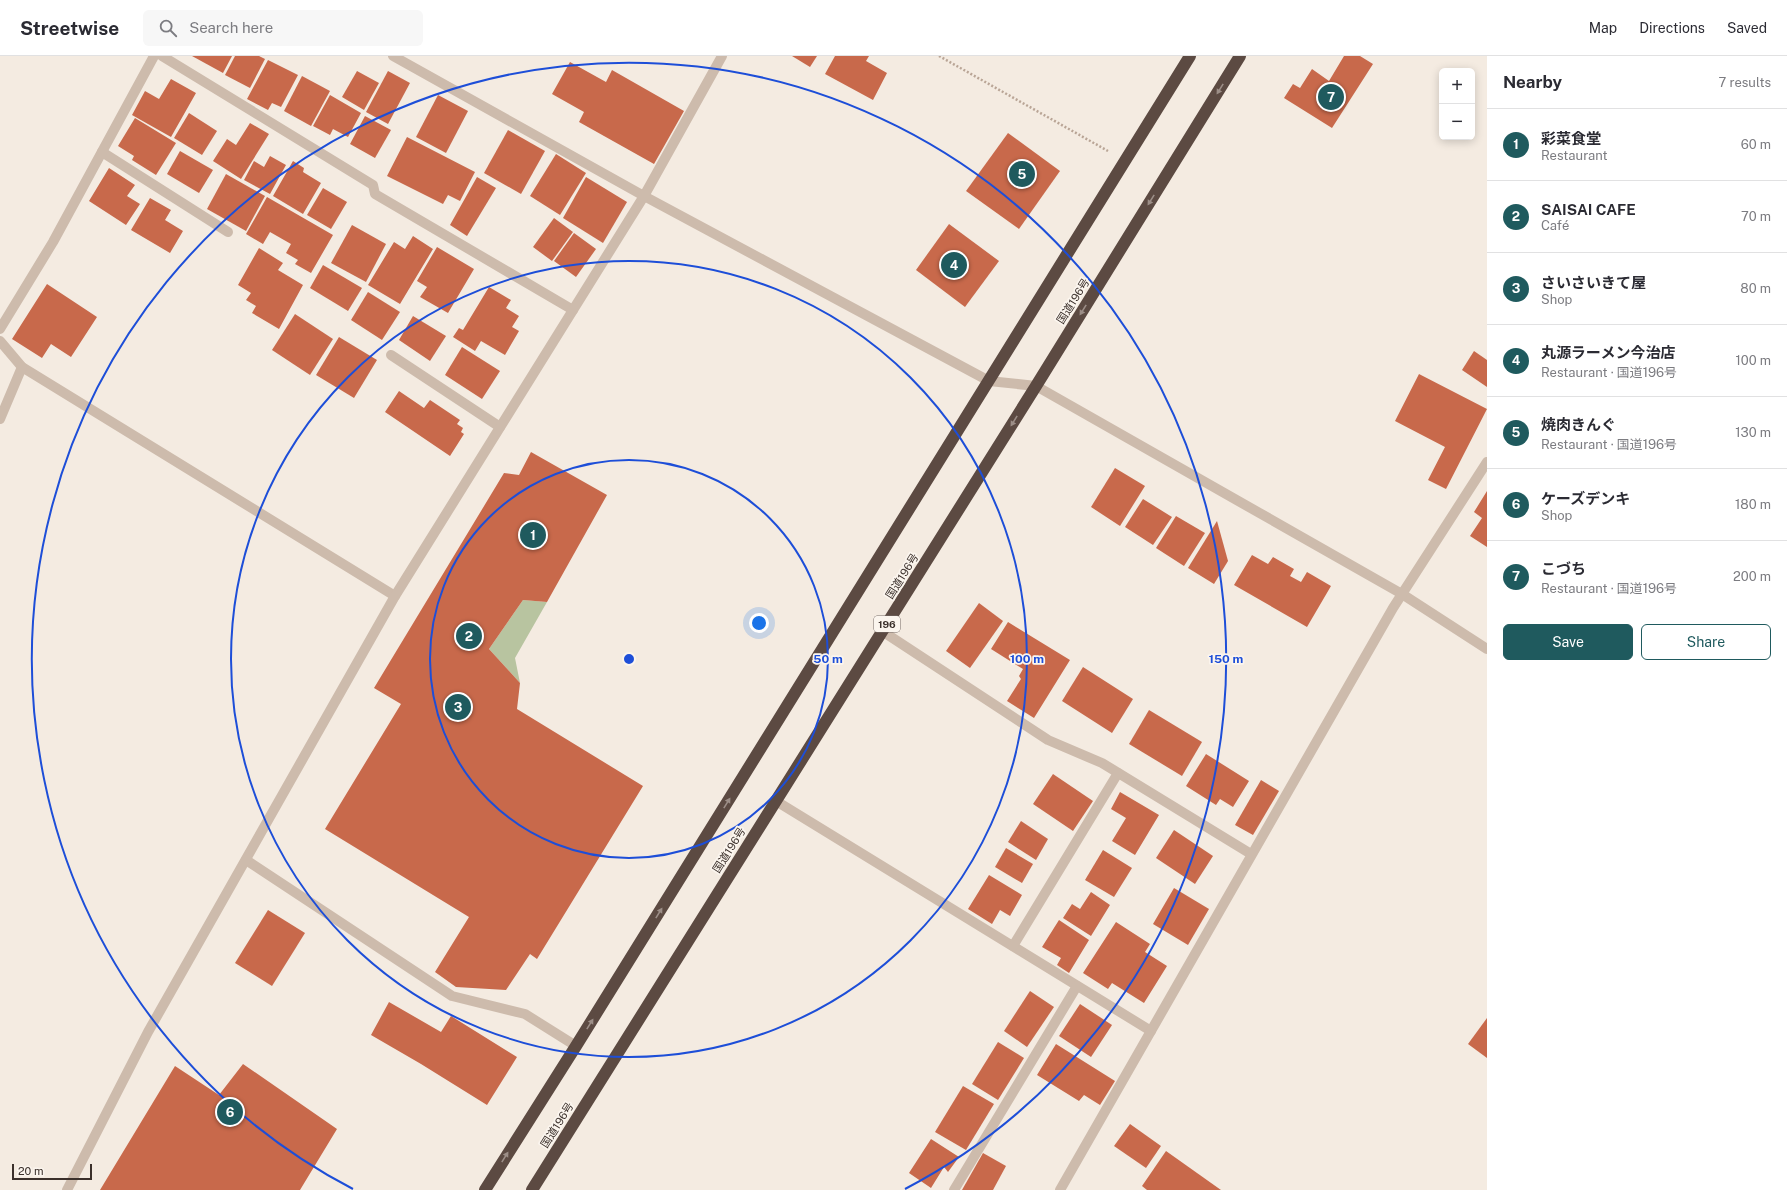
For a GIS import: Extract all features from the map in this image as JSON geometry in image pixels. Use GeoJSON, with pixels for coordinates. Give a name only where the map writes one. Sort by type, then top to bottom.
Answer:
{"type":"FeatureCollection","features":[{"type":"Feature","properties":{"kind":"highway"},"geometry":{"type":"LineString","coordinates":[[484,1190],[576,1046],[1190,56]]}},
{"type":"Feature","properties":{"kind":"highway","name":"国道196号"},"geometry":{"type":"LineString","coordinates":[[532,1190],[1036,386],[1240,56]]}},
{"type":"Feature","properties":{"kind":"street"},"geometry":{"type":"LineString","coordinates":[[0,329],[53,242],[154,56]]}},
{"type":"Feature","properties":{"kind":"street"},"geometry":{"type":"LineString","coordinates":[[162,56],[373,185],[375,194],[573,310]]}},
{"type":"Feature","properties":{"kind":"street"},"geometry":{"type":"LineString","coordinates":[[393,56],[644,196],[989,381],[1036,386],[1402,594],[1487,649]]}},
{"type":"Feature","properties":{"kind":"street"},"geometry":{"type":"LineString","coordinates":[[67,1190],[148,1032],[395,596],[644,196],[722,56]]}},
{"type":"Feature","properties":{"kind":"street"},"geometry":{"type":"LineString","coordinates":[[102,152],[228,232]]}},
{"type":"Feature","properties":{"kind":"street"},"geometry":{"type":"LineString","coordinates":[[0,340],[22,367],[395,596]]}},
{"type":"Feature","properties":{"kind":"street"},"geometry":{"type":"LineString","coordinates":[[391,355],[500,427]]}},
{"type":"Feature","properties":{"kind":"street"},"geometry":{"type":"LineString","coordinates":[[0,419],[22,367]]}},
{"type":"Feature","properties":{"kind":"street"},"geometry":{"type":"LineString","coordinates":[[1060,1190],[1251,854],[1402,594],[1487,462]]}},
{"type":"Feature","properties":{"kind":"street"},"geometry":{"type":"LineString","coordinates":[[882,631],[1048,740],[1102,763],[1251,854]]}},
{"type":"Feature","properties":{"kind":"street"},"geometry":{"type":"LineString","coordinates":[[1013,946],[1118,773]]}},
{"type":"Feature","properties":{"kind":"street"},"geometry":{"type":"LineString","coordinates":[[776,801],[1151,1031]]}},
{"type":"Feature","properties":{"kind":"street"},"geometry":{"type":"LineString","coordinates":[[246,860],[452,996],[526,1014],[576,1046]]}},
{"type":"Feature","properties":{"kind":"street"},"geometry":{"type":"LineString","coordinates":[[954,1190],[1077,986]]}},
{"type":"Feature","properties":{"kind":"path"},"geometry":{"type":"LineString","coordinates":[[939,56],[1126,160]]}},
{"type":"Feature","properties":{"kind":"green space"},"geometry":{"type":"Polygon","coordinates":[[[523,600],[547,602],[515,658],[520,683],[489,649],[523,600]]]}},
{"type":"Feature","properties":{"kind":"building"},"geometry":{"type":"Polygon","coordinates":[[[192,56],[232,56],[223,73],[192,56]]]}},
{"type":"Feature","properties":{"kind":"building"},"geometry":{"type":"Polygon","coordinates":[[[235,56],[259,56],[265,59],[250,88],[225,75],[235,56]]]}},
{"type":"Feature","properties":{"kind":"building"},"geometry":{"type":"Polygon","coordinates":[[[792,56],[817,56],[810,67],[792,56]]]}},
{"type":"Feature","properties":{"kind":"building"},"geometry":{"type":"Polygon","coordinates":[[[835,56],[869,56],[866,61],[887,73],[873,100],[825,74],[835,56]]]}},
{"type":"Feature","properties":{"kind":"building"},"geometry":{"type":"Polygon","coordinates":[[[1344,56],[1360,56],[1373,64],[1332,128],[1284,98],[1293,84],[1300,88],[1312,69],[1329,81],[1344,56]]]}},
{"type":"Feature","properties":{"kind":"building"},"geometry":{"type":"Polygon","coordinates":[[[268,60],[298,75],[281,107],[272,103],[268,110],[247,99],[268,60]]]}},
{"type":"Feature","properties":{"kind":"building"},"geometry":{"type":"Polygon","coordinates":[[[570,62],[606,82],[612,70],[684,111],[654,164],[579,122],[584,112],[552,94],[570,62]]]}},
{"type":"Feature","properties":{"kind":"building"},"geometry":{"type":"Polygon","coordinates":[[[357,71],[379,83],[364,110],[342,97],[357,71]]]}},
{"type":"Feature","properties":{"kind":"building"},"geometry":{"type":"Polygon","coordinates":[[[388,71],[410,83],[388,124],[366,112],[388,71]]]}},
{"type":"Feature","properties":{"kind":"building"},"geometry":{"type":"Polygon","coordinates":[[[302,76],[330,91],[311,126],[284,111],[302,76]]]}},
{"type":"Feature","properties":{"kind":"building"},"geometry":{"type":"Polygon","coordinates":[[[171,79],[196,93],[171,137],[132,115],[145,91],[159,99],[171,79]]]}},
{"type":"Feature","properties":{"kind":"building"},"geometry":{"type":"Polygon","coordinates":[[[330,95],[361,113],[348,137],[333,129],[330,135],[313,126],[330,95]]]}},
{"type":"Feature","properties":{"kind":"building"},"geometry":{"type":"Polygon","coordinates":[[[438,95],[468,111],[446,153],[416,137],[438,95]]]}},
{"type":"Feature","properties":{"kind":"building"},"geometry":{"type":"Polygon","coordinates":[[[189,113],[217,131],[202,155],[174,138],[189,113]]]}},
{"type":"Feature","properties":{"kind":"building"},"geometry":{"type":"Polygon","coordinates":[[[365,116],[391,130],[375,158],[350,144],[365,116]]]}},
{"type":"Feature","properties":{"kind":"building"},"geometry":{"type":"Polygon","coordinates":[[[135,118],[176,143],[156,175],[132,160],[134,156],[118,146],[135,118]]]}},
{"type":"Feature","properties":{"kind":"building"},"geometry":{"type":"Polygon","coordinates":[[[250,123],[269,134],[241,179],[213,161],[227,139],[236,145],[250,123]]]}},
{"type":"Feature","properties":{"kind":"building"},"geometry":{"type":"Polygon","coordinates":[[[508,130],[545,151],[521,194],[484,173],[508,130]]]}},
{"type":"Feature","properties":{"kind":"building"},"geometry":{"type":"Polygon","coordinates":[[[1008,133],[1060,171],[1019,229],[966,191],[1008,133]]]}},
{"type":"Feature","properties":{"kind":"building"},"geometry":{"type":"Polygon","coordinates":[[[407,137],[475,172],[460,201],[448,195],[443,204],[387,176],[407,137]]]}},
{"type":"Feature","properties":{"kind":"building"},"geometry":{"type":"Polygon","coordinates":[[[180,151],[213,170],[199,193],[167,174],[180,151]]]}},
{"type":"Feature","properties":{"kind":"building"},"geometry":{"type":"Polygon","coordinates":[[[556,154],[586,173],[560,215],[530,196],[556,154]]]}},
{"type":"Feature","properties":{"kind":"building"},"geometry":{"type":"Polygon","coordinates":[[[270,156],[286,165],[270,194],[244,180],[254,161],[264,167],[270,156]]]}},
{"type":"Feature","properties":{"kind":"building"},"geometry":{"type":"Polygon","coordinates":[[[293,161],[304,168],[303,172],[321,183],[303,214],[273,196],[293,161]]]}},
{"type":"Feature","properties":{"kind":"building"},"geometry":{"type":"Polygon","coordinates":[[[109,168],[135,185],[127,196],[140,204],[126,225],[89,201],[109,168]]]}},
{"type":"Feature","properties":{"kind":"building"},"geometry":{"type":"Polygon","coordinates":[[[226,174],[265,196],[246,231],[207,209],[226,174]]]}},
{"type":"Feature","properties":{"kind":"building"},"geometry":{"type":"Polygon","coordinates":[[[477,177],[496,188],[467,236],[450,225],[477,177]]]}},
{"type":"Feature","properties":{"kind":"building"},"geometry":{"type":"Polygon","coordinates":[[[586,177],[627,202],[603,243],[563,218],[586,177]]]}},
{"type":"Feature","properties":{"kind":"building"},"geometry":{"type":"Polygon","coordinates":[[[323,188],[347,202],[331,229],[307,215],[323,188]]]}},
{"type":"Feature","properties":{"kind":"building"},"geometry":{"type":"Polygon","coordinates":[[[267,197],[333,235],[311,273],[295,264],[298,260],[286,253],[291,244],[270,232],[263,244],[246,234],[267,197]]]}},
{"type":"Feature","properties":{"kind":"building"},"geometry":{"type":"Polygon","coordinates":[[[150,198],[171,210],[165,220],[183,231],[170,253],[131,230],[150,198]]]}},
{"type":"Feature","properties":{"kind":"building"},"geometry":{"type":"Polygon","coordinates":[[[554,218],[573,232],[552,261],[533,247],[554,218]]]}},
{"type":"Feature","properties":{"kind":"building"},"geometry":{"type":"Polygon","coordinates":[[[949,224],[999,261],[965,307],[916,270],[949,224]]]}},
{"type":"Feature","properties":{"kind":"building"},"geometry":{"type":"Polygon","coordinates":[[[352,225],[386,244],[366,282],[331,263],[352,225]]]}},
{"type":"Feature","properties":{"kind":"building"},"geometry":{"type":"Polygon","coordinates":[[[574,233],[596,249],[576,277],[554,261],[574,233]]]}},
{"type":"Feature","properties":{"kind":"building"},"geometry":{"type":"Polygon","coordinates":[[[413,236],[433,249],[400,304],[368,285],[394,242],[405,249],[413,236]]]}},
{"type":"Feature","properties":{"kind":"building"},"geometry":{"type":"Polygon","coordinates":[[[437,247],[474,269],[448,313],[420,297],[427,287],[417,281],[437,247]]]}},
{"type":"Feature","properties":{"kind":"building"},"geometry":{"type":"Polygon","coordinates":[[[259,248],[283,263],[278,270],[303,285],[279,329],[252,313],[256,306],[246,300],[251,293],[238,285],[259,248]]]}},
{"type":"Feature","properties":{"kind":"building"},"geometry":{"type":"Polygon","coordinates":[[[323,265],[362,288],[348,311],[310,288],[323,265]]]}},
{"type":"Feature","properties":{"kind":"building"},"geometry":{"type":"Polygon","coordinates":[[[47,284],[97,317],[71,357],[51,344],[42,358],[12,339],[47,284]]]}},
{"type":"Feature","properties":{"kind":"building"},"geometry":{"type":"Polygon","coordinates":[[[489,287],[511,300],[506,308],[519,316],[512,327],[519,331],[505,355],[481,341],[475,351],[453,337],[459,328],[463,330],[489,287]]]}},
{"type":"Feature","properties":{"kind":"building"},"geometry":{"type":"Polygon","coordinates":[[[368,292],[400,312],[382,340],[351,320],[368,292]]]}},
{"type":"Feature","properties":{"kind":"building"},"geometry":{"type":"Polygon","coordinates":[[[295,314],[333,339],[310,375],[272,350],[295,314]]]}},
{"type":"Feature","properties":{"kind":"building"},"geometry":{"type":"Polygon","coordinates":[[[413,316],[446,336],[430,361],[399,340],[413,316]]]}},
{"type":"Feature","properties":{"kind":"building"},"geometry":{"type":"Polygon","coordinates":[[[339,337],[377,360],[354,398],[316,375],[339,337]]]}},
{"type":"Feature","properties":{"kind":"building"},"geometry":{"type":"Polygon","coordinates":[[[462,347],[500,371],[482,399],[445,375],[462,347]]]}},
{"type":"Feature","properties":{"kind":"building"},"geometry":{"type":"Polygon","coordinates":[[[1474,351],[1487,360],[1487,387],[1462,370],[1474,351]]]}},
{"type":"Feature","properties":{"kind":"building"},"geometry":{"type":"Polygon","coordinates":[[[1419,374],[1487,409],[1446,489],[1428,480],[1445,447],[1395,421],[1419,374]]]}},
{"type":"Feature","properties":{"kind":"building"},"geometry":{"type":"Polygon","coordinates":[[[399,391],[424,408],[430,400],[460,420],[457,424],[463,428],[461,432],[464,434],[450,456],[385,412],[399,391]]]}},
{"type":"Feature","properties":{"kind":"building"},"geometry":{"type":"Polygon","coordinates":[[[531,452],[607,495],[547,602],[523,600],[489,649],[520,683],[517,709],[643,786],[537,959],[530,954],[506,990],[456,987],[435,972],[469,917],[325,829],[401,704],[374,688],[504,473],[519,475],[531,452]]]}},
{"type":"Feature","properties":{"kind":"building"},"geometry":{"type":"Polygon","coordinates":[[[1115,468],[1145,486],[1120,526],[1091,507],[1115,468]]]}},
{"type":"Feature","properties":{"kind":"building"},"geometry":{"type":"Polygon","coordinates":[[[1487,491],[1487,547],[1470,536],[1482,518],[1474,512],[1487,491]]]}},
{"type":"Feature","properties":{"kind":"building"},"geometry":{"type":"Polygon","coordinates":[[[1143,499],[1172,517],[1153,545],[1125,527],[1143,499]]]}},
{"type":"Feature","properties":{"kind":"building"},"geometry":{"type":"Polygon","coordinates":[[[1176,516],[1205,533],[1184,566],[1156,548],[1176,516]]]}},
{"type":"Feature","properties":{"kind":"building"},"geometry":{"type":"Polygon","coordinates":[[[1217,521],[1228,561],[1214,584],[1188,568],[1217,521]]]}},
{"type":"Feature","properties":{"kind":"building"},"geometry":{"type":"Polygon","coordinates":[[[1252,555],[1268,564],[1273,557],[1294,569],[1290,576],[1301,582],[1307,572],[1331,586],[1307,627],[1234,585],[1252,555]]]}},
{"type":"Feature","properties":{"kind":"building"},"geometry":{"type":"Polygon","coordinates":[[[979,603],[1003,621],[970,668],[946,651],[979,603]]]}},
{"type":"Feature","properties":{"kind":"building"},"geometry":{"type":"Polygon","coordinates":[[[1008,622],[1070,660],[1034,718],[1007,701],[1021,679],[1019,676],[1023,669],[991,649],[1008,622]]]}},
{"type":"Feature","properties":{"kind":"building"},"geometry":{"type":"Polygon","coordinates":[[[1083,667],[1133,699],[1112,733],[1062,701],[1083,667]]]}},
{"type":"Feature","properties":{"kind":"building"},"geometry":{"type":"Polygon","coordinates":[[[1149,710],[1202,742],[1182,776],[1129,744],[1149,710]]]}},
{"type":"Feature","properties":{"kind":"building"},"geometry":{"type":"Polygon","coordinates":[[[1206,754],[1249,781],[1233,807],[1220,799],[1216,805],[1186,786],[1206,754]]]}},
{"type":"Feature","properties":{"kind":"building"},"geometry":{"type":"Polygon","coordinates":[[[1053,774],[1093,801],[1073,831],[1033,804],[1053,774]]]}},
{"type":"Feature","properties":{"kind":"building"},"geometry":{"type":"Polygon","coordinates":[[[1261,780],[1279,791],[1253,835],[1235,825],[1261,780]]]}},
{"type":"Feature","properties":{"kind":"building"},"geometry":{"type":"Polygon","coordinates":[[[1120,792],[1159,815],[1135,855],[1112,841],[1126,818],[1111,809],[1120,792]]]}},
{"type":"Feature","properties":{"kind":"building"},"geometry":{"type":"Polygon","coordinates":[[[1021,821],[1048,839],[1036,860],[1008,842],[1021,821]]]}},
{"type":"Feature","properties":{"kind":"building"},"geometry":{"type":"Polygon","coordinates":[[[1174,830],[1213,856],[1195,884],[1156,858],[1174,830]]]}},
{"type":"Feature","properties":{"kind":"building"},"geometry":{"type":"Polygon","coordinates":[[[1006,848],[1033,864],[1022,883],[995,867],[1006,848]]]}},
{"type":"Feature","properties":{"kind":"building"},"geometry":{"type":"Polygon","coordinates":[[[1103,850],[1132,868],[1114,897],[1085,880],[1103,850]]]}},
{"type":"Feature","properties":{"kind":"building"},"geometry":{"type":"Polygon","coordinates":[[[989,875],[1022,895],[1010,916],[1000,910],[992,924],[968,909],[989,875]]]}},
{"type":"Feature","properties":{"kind":"building"},"geometry":{"type":"Polygon","coordinates":[[[1174,888],[1209,909],[1188,945],[1153,924],[1174,888]]]}},
{"type":"Feature","properties":{"kind":"building"},"geometry":{"type":"Polygon","coordinates":[[[1091,892],[1110,905],[1091,936],[1063,918],[1072,904],[1080,909],[1091,892]]]}},
{"type":"Feature","properties":{"kind":"building"},"geometry":{"type":"Polygon","coordinates":[[[268,910],[305,933],[272,986],[235,963],[268,910]]]}},
{"type":"Feature","properties":{"kind":"building"},"geometry":{"type":"Polygon","coordinates":[[[1059,920],[1089,940],[1069,973],[1057,965],[1061,958],[1042,947],[1059,920]]]}},
{"type":"Feature","properties":{"kind":"building"},"geometry":{"type":"Polygon","coordinates":[[[1116,922],[1150,944],[1145,952],[1167,966],[1144,1003],[1112,983],[1108,989],[1083,973],[1116,922]]]}},
{"type":"Feature","properties":{"kind":"building"},"geometry":{"type":"Polygon","coordinates":[[[1030,991],[1054,1007],[1027,1047],[1004,1031],[1030,991]]]}},
{"type":"Feature","properties":{"kind":"building"},"geometry":{"type":"Polygon","coordinates":[[[389,1002],[441,1032],[451,1016],[517,1057],[487,1105],[371,1035],[389,1002]]]}},
{"type":"Feature","properties":{"kind":"building"},"geometry":{"type":"Polygon","coordinates":[[[1080,1004],[1112,1025],[1091,1057],[1059,1036],[1080,1004]]]}},
{"type":"Feature","properties":{"kind":"building"},"geometry":{"type":"Polygon","coordinates":[[[1487,1018],[1487,1058],[1468,1044],[1487,1018]]]}},
{"type":"Feature","properties":{"kind":"building"},"geometry":{"type":"Polygon","coordinates":[[[998,1042],[1024,1058],[998,1100],[972,1084],[998,1042]]]}},
{"type":"Feature","properties":{"kind":"building"},"geometry":{"type":"Polygon","coordinates":[[[1056,1044],[1115,1081],[1100,1105],[1084,1095],[1079,1101],[1037,1075],[1056,1044]]]}},
{"type":"Feature","properties":{"kind":"building"},"geometry":{"type":"Polygon","coordinates":[[[243,1064],[337,1129],[300,1190],[100,1190],[175,1066],[219,1095],[243,1064]]]}},
{"type":"Feature","properties":{"kind":"building"},"geometry":{"type":"Polygon","coordinates":[[[963,1086],[994,1104],[966,1150],[935,1132],[963,1086]]]}},
{"type":"Feature","properties":{"kind":"building"},"geometry":{"type":"Polygon","coordinates":[[[1130,1124],[1161,1146],[1146,1168],[1114,1146],[1130,1124]]]}},
{"type":"Feature","properties":{"kind":"building"},"geometry":{"type":"Polygon","coordinates":[[[931,1139],[959,1157],[948,1172],[944,1167],[931,1188],[909,1173],[931,1139]]]}},
{"type":"Feature","properties":{"kind":"building"},"geometry":{"type":"Polygon","coordinates":[[[1166,1151],[1221,1190],[1147,1190],[1142,1186],[1166,1151]]]}},
{"type":"Feature","properties":{"kind":"building"},"geometry":{"type":"Polygon","coordinates":[[[983,1153],[1006,1166],[993,1190],[962,1190],[983,1153]]]}},
{"type":"Feature","properties":{"kind":"place","name":"こづち"},"geometry":{"type":"Point","coordinates":[1331,97]}},
{"type":"Feature","properties":{"kind":"place","name":"焼肉きんぐ"},"geometry":{"type":"Point","coordinates":[1022,174]}},
{"type":"Feature","properties":{"kind":"place","name":"丸源ラーメン今治店"},"geometry":{"type":"Point","coordinates":[954,265]}},
{"type":"Feature","properties":{"kind":"place","name":"彩菜食堂"},"geometry":{"type":"Point","coordinates":[533,535]}},
{"type":"Feature","properties":{"kind":"place","name":"SAISAI CAFE"},"geometry":{"type":"Point","coordinates":[469,636]}},
{"type":"Feature","properties":{"kind":"place","name":"さいさいきて屋"},"geometry":{"type":"Point","coordinates":[458,707]}},
{"type":"Feature","properties":{"kind":"place","name":"ケーズデンキ"},"geometry":{"type":"Point","coordinates":[230,1112]}}]}
